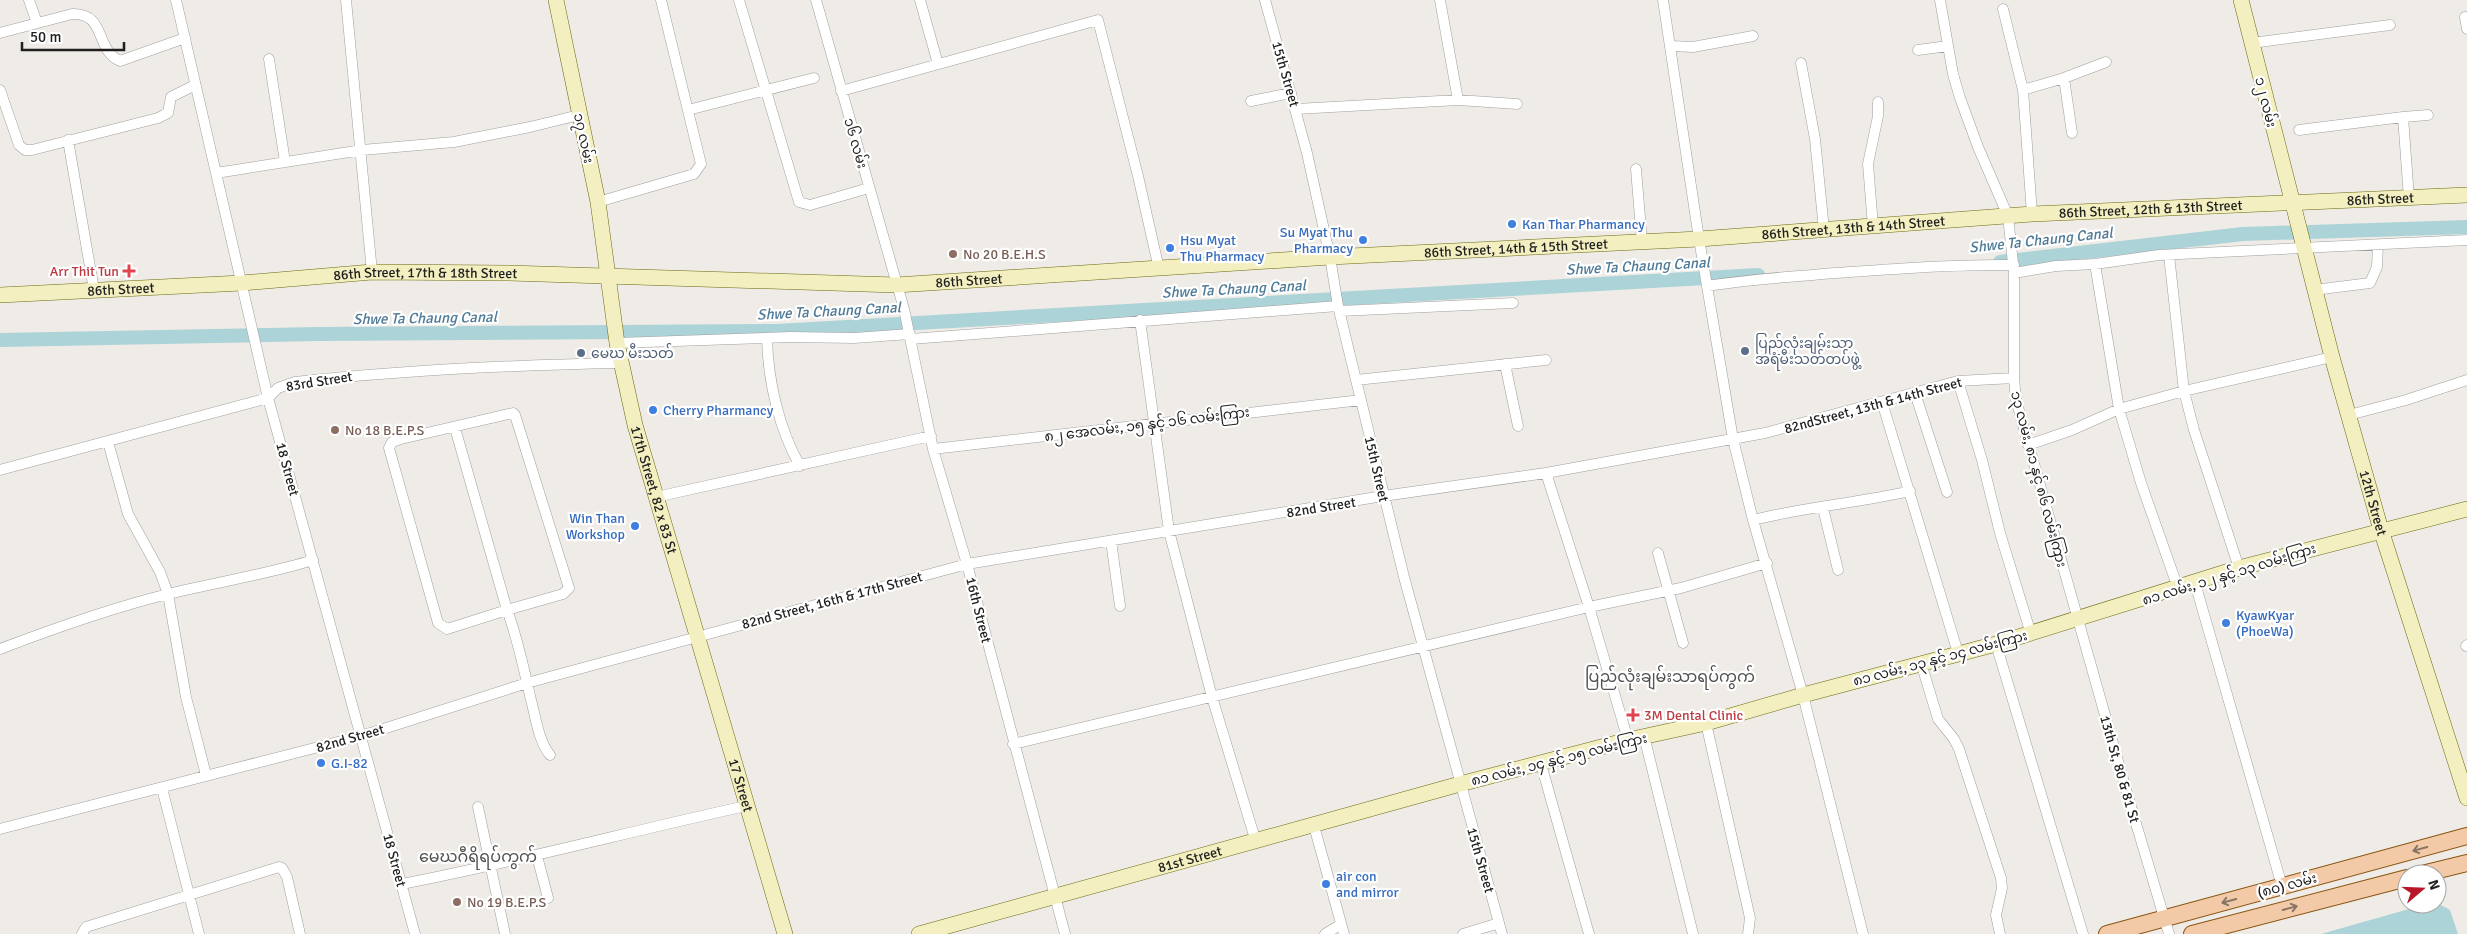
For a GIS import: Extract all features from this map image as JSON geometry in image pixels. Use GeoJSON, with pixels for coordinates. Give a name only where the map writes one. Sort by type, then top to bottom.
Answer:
{"type":"FeatureCollection","features":[{"type":"Feature","properties":{"kind":"main road","name":"(၈၀) လမ်း"},"geometry":{"type":"LineString","coordinates":[[2107,934],[2167,926],[2282,886],[2467,836]]}},
{"type":"Feature","properties":{"kind":"main road"},"geometry":{"type":"LineString","coordinates":[[2447,868],[2467,863]]}},
{"type":"Feature","properties":{"kind":"main road","name":"(၈၀) လမ်း"},"geometry":{"type":"LineString","coordinates":[[2192,934],[2397,881]]}},
{"type":"Feature","properties":{"kind":"street"},"geometry":{"type":"LineString","coordinates":[[29,0],[37,23]]}},
{"type":"Feature","properties":{"kind":"street","name":"18 Street"},"geometry":{"type":"LineString","coordinates":[[176,0],[268,398],[415,934]]}},
{"type":"Feature","properties":{"kind":"street"},"geometry":{"type":"LineString","coordinates":[[346,0],[362,150],[372,272]]}},
{"type":"Feature","properties":{"kind":"street","name":"၁၇ လမ်း"},"geometry":{"type":"LineString","coordinates":[[556,0],[598,202],[612,302]]}},
{"type":"Feature","properties":{"kind":"street"},"geometry":{"type":"LineString","coordinates":[[598,202],[694,174],[699,170],[701,164],[661,0]]}},
{"type":"Feature","properties":{"kind":"street"},"geometry":{"type":"LineString","coordinates":[[739,0],[799,202],[810,205],[869,188]]}},
{"type":"Feature","properties":{"kind":"street","name":"၁၆ လမ်း"},"geometry":{"type":"LineString","coordinates":[[816,0],[896,285]]}},
{"type":"Feature","properties":{"kind":"street"},"geometry":{"type":"LineString","coordinates":[[920,0],[938,64]]}},
{"type":"Feature","properties":{"kind":"street","name":"15th Street"},"geometry":{"type":"LineString","coordinates":[[1265,0],[1296,109],[1330,257],[1338,305],[1383,496],[1422,648],[1502,934]]}},
{"type":"Feature","properties":{"kind":"street"},"geometry":{"type":"LineString","coordinates":[[1440,0],[1458,100]]}},
{"type":"Feature","properties":{"kind":"street"},"geometry":{"type":"LineString","coordinates":[[1663,0],[1699,239],[1733,439],[1753,520],[1767,563],[1803,695],[1863,934]]}},
{"type":"Feature","properties":{"kind":"street","name":"၁၃ လမ်း, ၈၁ နှင့် ၈၆ လမ်းကြား"},"geometry":{"type":"LineString","coordinates":[[1940,0],[1960,98],[1978,147],[2008,216],[2014,269],[2014,378],[2016,400],[2078,620]]}},
{"type":"Feature","properties":{"kind":"street","name":"၁၂ လမ်း"},"geometry":{"type":"LineString","coordinates":[[2241,0],[2292,204]]}},
{"type":"Feature","properties":{"kind":"street"},"geometry":{"type":"LineString","coordinates":[[2003,9],[2022,90],[2032,214]]}},
{"type":"Feature","properties":{"kind":"street"},"geometry":{"type":"LineString","coordinates":[[0,33],[82,14],[93,20],[104,46],[113,58],[120,61],[185,38]]}},
{"type":"Feature","properties":{"kind":"street"},"geometry":{"type":"LineString","coordinates":[[2465,17],[2467,29]]}},
{"type":"Feature","properties":{"kind":"street"},"geometry":{"type":"LineString","coordinates":[[841,91],[1098,20],[1134,157],[1159,269]]}},
{"type":"Feature","properties":{"kind":"street"},"geometry":{"type":"LineString","coordinates":[[2252,43],[2390,25]]}},
{"type":"Feature","properties":{"kind":"street"},"geometry":{"type":"LineString","coordinates":[[1670,46],[1693,46],[1753,36]]}},
{"type":"Feature","properties":{"kind":"street"},"geometry":{"type":"LineString","coordinates":[[1918,50],[1948,46]]}},
{"type":"Feature","properties":{"kind":"street"},"geometry":{"type":"LineString","coordinates":[[269,60],[286,162]]}},
{"type":"Feature","properties":{"kind":"street"},"geometry":{"type":"LineString","coordinates":[[2022,90],[2064,78],[2106,62]]}},
{"type":"Feature","properties":{"kind":"street"},"geometry":{"type":"LineString","coordinates":[[1801,63],[1815,139],[1824,230]]}},
{"type":"Feature","properties":{"kind":"street"},"geometry":{"type":"LineString","coordinates":[[688,110],[814,78]]}},
{"type":"Feature","properties":{"kind":"street"},"geometry":{"type":"LineString","coordinates":[[2064,78],[2072,133]]}},
{"type":"Feature","properties":{"kind":"street"},"geometry":{"type":"LineString","coordinates":[[0,90],[19,146],[25,150],[32,150],[158,118],[168,113],[170,98],[195,85]]}},
{"type":"Feature","properties":{"kind":"street"},"geometry":{"type":"LineString","coordinates":[[1251,101],[1291,93]]}},
{"type":"Feature","properties":{"kind":"street"},"geometry":{"type":"LineString","coordinates":[[1296,109],[1458,100],[1518,104]]}},
{"type":"Feature","properties":{"kind":"street"},"geometry":{"type":"LineString","coordinates":[[1873,226],[1868,164],[1878,116],[1878,102]]}},
{"type":"Feature","properties":{"kind":"street"},"geometry":{"type":"LineString","coordinates":[[216,173],[362,150],[454,142],[579,115]]}},
{"type":"Feature","properties":{"kind":"street"},"geometry":{"type":"LineString","coordinates":[[2299,130],[2428,115]]}},
{"type":"Feature","properties":{"kind":"street"},"geometry":{"type":"LineString","coordinates":[[2403,117],[2409,198]]}},
{"type":"Feature","properties":{"kind":"street"},"geometry":{"type":"LineString","coordinates":[[68,140],[94,290]]}},
{"type":"Feature","properties":{"kind":"street"},"geometry":{"type":"LineString","coordinates":[[1636,169],[1642,242]]}},
{"type":"Feature","properties":{"kind":"street","name":"86th Street"},"geometry":{"type":"LineString","coordinates":[[2292,204],[2467,195]]}},
{"type":"Feature","properties":{"kind":"street","name":"86th Street, 12th & 13th Street"},"geometry":{"type":"LineString","coordinates":[[2008,216],[2292,204]]}},
{"type":"Feature","properties":{"kind":"street","name":"12th Street"},"geometry":{"type":"LineString","coordinates":[[2292,204],[2332,357],[2381,530],[2467,798]]}},
{"type":"Feature","properties":{"kind":"street","name":"86th Street, 13th & 14th Street"},"geometry":{"type":"LineString","coordinates":[[1699,239],[2008,216]]}},
{"type":"Feature","properties":{"kind":"street"},"geometry":{"type":"LineString","coordinates":[[1707,286],[1787,276],[1966,264],[2014,269],[2095,264],[2300,237],[2378,245],[2467,240]]}},
{"type":"Feature","properties":{"kind":"street","name":"86th Street, 14th & 15th Street"},"geometry":{"type":"LineString","coordinates":[[1330,257],[1699,239]]}},
{"type":"Feature","properties":{"kind":"street"},"geometry":{"type":"LineString","coordinates":[[2314,290],[2370,283],[2377,267],[2378,245]]}},
{"type":"Feature","properties":{"kind":"street"},"geometry":{"type":"LineString","coordinates":[[2169,255],[2184,391],[2194,430],[2239,568]]}},
{"type":"Feature","properties":{"kind":"street","name":"86th Street"},"geometry":{"type":"LineString","coordinates":[[608,278],[896,285],[1330,257]]}},
{"type":"Feature","properties":{"kind":"street"},"geometry":{"type":"LineString","coordinates":[[2095,264],[2119,409],[2140,483],[2178,588]]}},
{"type":"Feature","properties":{"kind":"street","name":"86th Street, 17th & 18th Street"},"geometry":{"type":"LineString","coordinates":[[242,282],[372,272],[509,273],[608,278]]}},
{"type":"Feature","properties":{"kind":"street","name":"86th Street"},"geometry":{"type":"LineString","coordinates":[[0,295],[242,282]]}},
{"type":"Feature","properties":{"kind":"street","name":"16th Street"},"geometry":{"type":"LineString","coordinates":[[896,285],[910,334],[933,449],[967,564],[1013,744],[1065,934]]}},
{"type":"Feature","properties":{"kind":"street","name":"17th Street, 82 x 83 St"},"geometry":{"type":"LineString","coordinates":[[612,302],[621,363],[656,497],[697,636]]}},
{"type":"Feature","properties":{"kind":"street"},"geometry":{"type":"LineString","coordinates":[[617,342],[854,338],[1338,305],[1514,303]]}},
{"type":"Feature","properties":{"kind":"street"},"geometry":{"type":"LineString","coordinates":[[1140,320],[1152,423],[1169,531],[1212,697],[1256,842]]}},
{"type":"Feature","properties":{"kind":"street"},"geometry":{"type":"LineString","coordinates":[[767,338],[770,372],[788,446],[800,466]]}},
{"type":"Feature","properties":{"kind":"street"},"geometry":{"type":"LineString","coordinates":[[2028,445],[2072,430],[2119,409],[2184,391],[2332,357]]}},
{"type":"Feature","properties":{"kind":"street"},"geometry":{"type":"LineString","coordinates":[[1356,380],[1546,360]]}},
{"type":"Feature","properties":{"kind":"street","name":"83rd Street"},"geometry":{"type":"LineString","coordinates":[[0,470],[268,398],[284,385],[376,373],[528,364],[621,363]]}},
{"type":"Feature","properties":{"kind":"street"},"geometry":{"type":"LineString","coordinates":[[1505,364],[1518,426]]}},
{"type":"Feature","properties":{"kind":"street","name":"82ndStreet, 13th & 14th Street"},"geometry":{"type":"LineString","coordinates":[[1733,439],[1765,433],[1958,381],[2014,378]]}},
{"type":"Feature","properties":{"kind":"street"},"geometry":{"type":"LineString","coordinates":[[2349,415],[2406,400],[2467,380]]}},
{"type":"Feature","properties":{"kind":"street"},"geometry":{"type":"LineString","coordinates":[[1958,381],[1982,460],[2000,533],[2031,634]]}},
{"type":"Feature","properties":{"kind":"street"},"geometry":{"type":"LineString","coordinates":[[1915,393],[1947,492]]}},
{"type":"Feature","properties":{"kind":"street","name":"၈၂ အေလမ်း, ၁၅ နှင့် ၁၆ လမ်းကြား"},"geometry":{"type":"LineString","coordinates":[[933,449],[1361,400]]}},
{"type":"Feature","properties":{"kind":"street"},"geometry":{"type":"LineString","coordinates":[[1882,402],[1958,653]]}},
{"type":"Feature","properties":{"kind":"street"},"geometry":{"type":"LineString","coordinates":[[513,413],[515,415],[569,588],[563,594],[507,610],[447,630],[438,623],[389,448],[392,442],[513,413]]}},
{"type":"Feature","properties":{"kind":"street"},"geometry":{"type":"LineString","coordinates":[[455,428],[507,610],[519,645],[527,683],[545,748],[550,755]]}},
{"type":"Feature","properties":{"kind":"street"},"geometry":{"type":"LineString","coordinates":[[656,497],[931,436]]}},
{"type":"Feature","properties":{"kind":"street","name":"82nd Street"},"geometry":{"type":"LineString","coordinates":[[967,564],[1383,496],[1546,473],[1733,439]]}},
{"type":"Feature","properties":{"kind":"street"},"geometry":{"type":"LineString","coordinates":[[108,442],[128,514],[160,572],[168,594],[188,706],[206,775]]}},
{"type":"Feature","properties":{"kind":"street"},"geometry":{"type":"LineString","coordinates":[[1546,473],[1589,607],[1628,740]]}},
{"type":"Feature","properties":{"kind":"street"},"geometry":{"type":"LineString","coordinates":[[1753,520],[1784,512],[1823,508],[1910,491]]}},
{"type":"Feature","properties":{"kind":"street"},"geometry":{"type":"LineString","coordinates":[[1823,508],[1838,570]]}},
{"type":"Feature","properties":{"kind":"street"},"geometry":{"type":"LineString","coordinates":[[2381,530],[2466,511]]}},
{"type":"Feature","properties":{"kind":"street","name":"၈၁ လမ်း, ၁၂ နှင့် ၁၃ လမ်းကြား"},"geometry":{"type":"LineString","coordinates":[[2078,620],[2239,568],[2381,530]]}},
{"type":"Feature","properties":{"kind":"street"},"geometry":{"type":"LineString","coordinates":[[1111,541],[1120,606]]}},
{"type":"Feature","properties":{"kind":"street"},"geometry":{"type":"LineString","coordinates":[[1658,553],[1684,644]]}},
{"type":"Feature","properties":{"kind":"street"},"geometry":{"type":"LineString","coordinates":[[0,649],[58,627],[168,594],[276,571],[313,560]]}},
{"type":"Feature","properties":{"kind":"street"},"geometry":{"type":"LineString","coordinates":[[1013,744],[1138,717],[1212,697],[1589,607],[1670,590],[1767,563]]}},
{"type":"Feature","properties":{"kind":"street","name":"82nd Street, 16th & 17th Street"},"geometry":{"type":"LineString","coordinates":[[697,636],[967,564]]}},
{"type":"Feature","properties":{"kind":"street"},"geometry":{"type":"LineString","coordinates":[[2195,583],[2282,886]]}},
{"type":"Feature","properties":{"kind":"street","name":"၈၁ လမ်း, ၁၃ နှင့် ၁၄ လမ်းကြား"},"geometry":{"type":"LineString","coordinates":[[1803,695],[1996,644],[2078,620]]}},
{"type":"Feature","properties":{"kind":"street","name":"13th St, 80 & 81 St"},"geometry":{"type":"LineString","coordinates":[[2078,620],[2167,926]]}},
{"type":"Feature","properties":{"kind":"street","name":"82nd Street"},"geometry":{"type":"LineString","coordinates":[[0,829],[361,736],[527,683],[697,636]]}},
{"type":"Feature","properties":{"kind":"street","name":"17 Street"},"geometry":{"type":"LineString","coordinates":[[697,636],[785,934]]}},
{"type":"Feature","properties":{"kind":"street"},"geometry":{"type":"LineString","coordinates":[[1996,644],[2083,934]]}},
{"type":"Feature","properties":{"kind":"street"},"geometry":{"type":"LineString","coordinates":[[1921,663],[1938,719],[1954,739],[1959,750],[2001,878],[2002,888],[1996,915],[2000,934]]}},
{"type":"Feature","properties":{"kind":"street","name":"၈၁ လမ်း, ၁၄ နှင့် ၁၅ လမ်းကြား"},"geometry":{"type":"LineString","coordinates":[[1460,784],[1644,736],[1706,723],[1803,695]]}},
{"type":"Feature","properties":{"kind":"street"},"geometry":{"type":"LineString","coordinates":[[1706,723],[1750,918],[1748,934]]}},
{"type":"Feature","properties":{"kind":"street"},"geometry":{"type":"LineString","coordinates":[[1644,736],[1693,934]]}},
{"type":"Feature","properties":{"kind":"street"},"geometry":{"type":"LineString","coordinates":[[1541,764],[1589,934]]}},
{"type":"Feature","properties":{"kind":"street","name":"81st Street"},"geometry":{"type":"LineString","coordinates":[[919,934],[1460,784]]}},
{"type":"Feature","properties":{"kind":"street"},"geometry":{"type":"LineString","coordinates":[[162,788],[199,934]]}},
{"type":"Feature","properties":{"kind":"street"},"geometry":{"type":"LineString","coordinates":[[402,884],[492,867],[636,830],[746,806]]}},
{"type":"Feature","properties":{"kind":"street"},"geometry":{"type":"LineString","coordinates":[[478,807],[505,934]]}},
{"type":"Feature","properties":{"kind":"street"},"geometry":{"type":"LineString","coordinates":[[1314,826],[1342,930],[1325,934]]}},
{"type":"Feature","properties":{"kind":"street"},"geometry":{"type":"LineString","coordinates":[[537,856],[548,898]]}},
{"type":"Feature","properties":{"kind":"street"},"geometry":{"type":"LineString","coordinates":[[82,934],[86,927],[278,866],[282,868],[287,876],[300,934]]}},
{"type":"Feature","properties":{"kind":"street"},"geometry":{"type":"LineString","coordinates":[[1463,934],[1499,923]]}},
{"type":"Feature","properties":{"kind":"water"},"geometry":{"type":"Polygon","coordinates":[[[2447,908],[2450,910],[2458,934],[2321,934],[2397,912],[2397,914],[2447,914],[2447,908]]]}},
{"type":"Feature","properties":{"kind":"waterway","name":"Shwe Ta Chaung Canal"},"geometry":{"type":"LineString","coordinates":[[2000,262],[2243,234],[2467,227]]}},
{"type":"Feature","properties":{"kind":"waterway","name":"Shwe Ta Chaung Canal"},"geometry":{"type":"LineString","coordinates":[[0,340],[319,334],[777,331],[1758,275]]}},
{"type":"Feature","properties":{"kind":"place","name":"Kan Thar Pharmancy"},"geometry":{"type":"Point","coordinates":[1512,224]}},
{"type":"Feature","properties":{"kind":"place","name":"Su Myat Thu Pharmacy"},"geometry":{"type":"Point","coordinates":[1363,240]}},
{"type":"Feature","properties":{"kind":"place","name":"Hsu Myat Thu Pharmacy"},"geometry":{"type":"Point","coordinates":[1170,248]}},
{"type":"Feature","properties":{"kind":"place","name":"No 20 B.E.H.S"},"geometry":{"type":"Point","coordinates":[953,254]}},
{"type":"Feature","properties":{"kind":"place","name":"Arr Thit Tun"},"geometry":{"type":"Point","coordinates":[129,271]}},
{"type":"Feature","properties":{"kind":"place","name":"ပြည်လုံးချမ်းသာ အရံမီးသတ်တပ်ဖွဲ့"},"geometry":{"type":"Point","coordinates":[1745,351]}},
{"type":"Feature","properties":{"kind":"place","name":"မေဃ မီးသတ်"},"geometry":{"type":"Point","coordinates":[581,353]}},
{"type":"Feature","properties":{"kind":"place","name":"Cherry Pharmancy"},"geometry":{"type":"Point","coordinates":[653,410]}},
{"type":"Feature","properties":{"kind":"place","name":"No 18 B.E.P.S"},"geometry":{"type":"Point","coordinates":[335,430]}},
{"type":"Feature","properties":{"kind":"place","name":"Win Than Workshop"},"geometry":{"type":"Point","coordinates":[635,526]}},
{"type":"Feature","properties":{"kind":"place","name":"KyawKyar (PhoeWa)"},"geometry":{"type":"Point","coordinates":[2226,623]}},
{"type":"Feature","properties":{"kind":"place","name":"3M Dental Clinic"},"geometry":{"type":"Point","coordinates":[1633,715]}},
{"type":"Feature","properties":{"kind":"place","name":"G.I-82"},"geometry":{"type":"Point","coordinates":[321,763]}},
{"type":"Feature","properties":{"kind":"place","name":"air con and mirror"},"geometry":{"type":"Point","coordinates":[1326,884]}},
{"type":"Feature","properties":{"kind":"place","name":"No 19 B.E.P.S"},"geometry":{"type":"Point","coordinates":[457,902]}},
{"type":"Feature","properties":{"kind":"district","name":"ပြည်လုံးချမ်းသာရပ်ကွက်"},"geometry":{"type":"Point","coordinates":[1670,676]}},
{"type":"Feature","properties":{"kind":"district","name":"မေဃဂီရိရပ်ကွက်"},"geometry":{"type":"Point","coordinates":[478,856]}}]}
